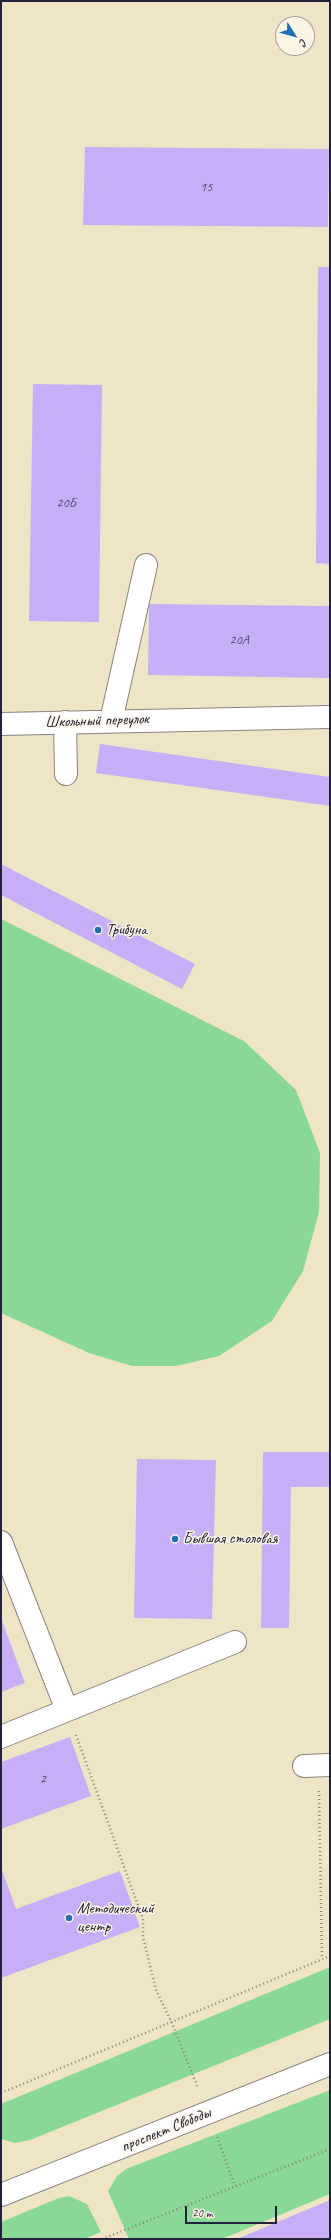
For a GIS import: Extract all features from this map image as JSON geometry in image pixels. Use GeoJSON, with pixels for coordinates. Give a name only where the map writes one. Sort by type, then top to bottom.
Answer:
{"type":"FeatureCollection","features":[{"type":"Feature","properties":{"kind":"street"},"geometry":{"type":"LineString","coordinates":[[111,721],[146,565]]}},
{"type":"Feature","properties":{"kind":"street","name":"Школьный переулок"},"geometry":{"type":"LineString","coordinates":[[1,724],[330,717]]}},
{"type":"Feature","properties":{"kind":"street"},"geometry":{"type":"LineString","coordinates":[[65,722],[66,774]]}},
{"type":"Feature","properties":{"kind":"street"},"geometry":{"type":"LineString","coordinates":[[1,1542],[67,1710]]}},
{"type":"Feature","properties":{"kind":"street"},"geometry":{"type":"LineString","coordinates":[[1,1737],[235,1642]]}},
{"type":"Feature","properties":{"kind":"street","name":"проспект Свободы"},"geometry":{"type":"LineString","coordinates":[[1,2195],[330,2064]]}},
{"type":"Feature","properties":{"kind":"path"},"geometry":{"type":"LineString","coordinates":[[67,1710],[143,1919],[143,1937],[156,1990],[171,2021]]}},
{"type":"Feature","properties":{"kind":"path"},"geometry":{"type":"LineString","coordinates":[[317,1766],[322,1959]]}},
{"type":"Feature","properties":{"kind":"path"},"geometry":{"type":"LineString","coordinates":[[1,2093],[330,1956]]}},
{"type":"Feature","properties":{"kind":"path"},"geometry":{"type":"LineString","coordinates":[[102,2239],[330,2149]]}},
{"type":"Feature","properties":{"kind":"green space"},"geometry":{"type":"Polygon","coordinates":[[[1,919],[244,1041],[296,1090],[320,1153],[319,1212],[303,1271],[272,1321],[219,1356],[176,1366],[132,1366],[89,1353],[1,1313],[1,919]]]}},
{"type":"Feature","properties":{"kind":"green space"},"geometry":{"type":"Polygon","coordinates":[[[330,1967],[330,2019],[30,2140],[15,2143],[1,2139],[1,2104],[330,1967]]]}},
{"type":"Feature","properties":{"kind":"green space"},"geometry":{"type":"Polygon","coordinates":[[[330,2090],[330,2194],[222,2239],[129,2239],[108,2191],[117,2176],[126,2169],[330,2090]]]}},
{"type":"Feature","properties":{"kind":"green space"},"geometry":{"type":"Polygon","coordinates":[[[69,2196],[87,2204],[101,2232],[84,2239],[1,2239],[1,2222],[59,2198],[69,2196]]]}},
{"type":"Feature","properties":{"kind":"building"},"geometry":{"type":"Polygon","coordinates":[[[85,147],[329,149],[328,227],[83,225],[85,147]]]}},
{"type":"Feature","properties":{"kind":"building"},"geometry":{"type":"Polygon","coordinates":[[[318,267],[330,267],[330,564],[316,563],[318,267]]]}},
{"type":"Feature","properties":{"kind":"building"},"geometry":{"type":"Polygon","coordinates":[[[33,384],[102,385],[99,622],[29,621],[33,384]]]}},
{"type":"Feature","properties":{"kind":"building"},"geometry":{"type":"Polygon","coordinates":[[[149,604],[330,606],[330,678],[148,675],[149,604]]]}},
{"type":"Feature","properties":{"kind":"building"},"geometry":{"type":"Polygon","coordinates":[[[100,744],[330,777],[330,806],[96,773],[100,744]]]}},
{"type":"Feature","properties":{"kind":"building","name":"Трибуна"},"geometry":{"type":"Polygon","coordinates":[[[1,864],[195,964],[182,989],[1,895],[1,864]]]}},
{"type":"Feature","properties":{"kind":"building"},"geometry":{"type":"Polygon","coordinates":[[[263,1452],[330,1452],[330,1487],[291,1487],[289,1628],[261,1628],[263,1452]]]}},
{"type":"Feature","properties":{"kind":"building","name":"Бывшая столовая"},"geometry":{"type":"Polygon","coordinates":[[[137,1459],[216,1460],[212,1619],[134,1618],[137,1459]]]}},
{"type":"Feature","properties":{"kind":"building"},"geometry":{"type":"Polygon","coordinates":[[[1,1618],[25,1683],[1,1692],[1,1618]]]}},
{"type":"Feature","properties":{"kind":"building"},"geometry":{"type":"Polygon","coordinates":[[[70,1737],[91,1796],[1,1829],[1,1762],[70,1737]]]}},
{"type":"Feature","properties":{"kind":"building","name":"Методический центр"},"geometry":{"type":"Polygon","coordinates":[[[1,1867],[16,1909],[120,1871],[140,1927],[1,1978],[1,1867]]]}},
{"type":"Feature","properties":{"kind":"building"},"geometry":{"type":"Polygon","coordinates":[[[330,2200],[330,2239],[237,2239],[330,2200]]]}},
{"type":"Feature","properties":{"kind":"place","name":"Трибуна"},"geometry":{"type":"Point","coordinates":[98,930]}},
{"type":"Feature","properties":{"kind":"place","name":"Бывшая столовая"},"geometry":{"type":"Point","coordinates":[175,1539]}},
{"type":"Feature","properties":{"kind":"place","name":"Методический центр"},"geometry":{"type":"Point","coordinates":[69,1918]}}]}
